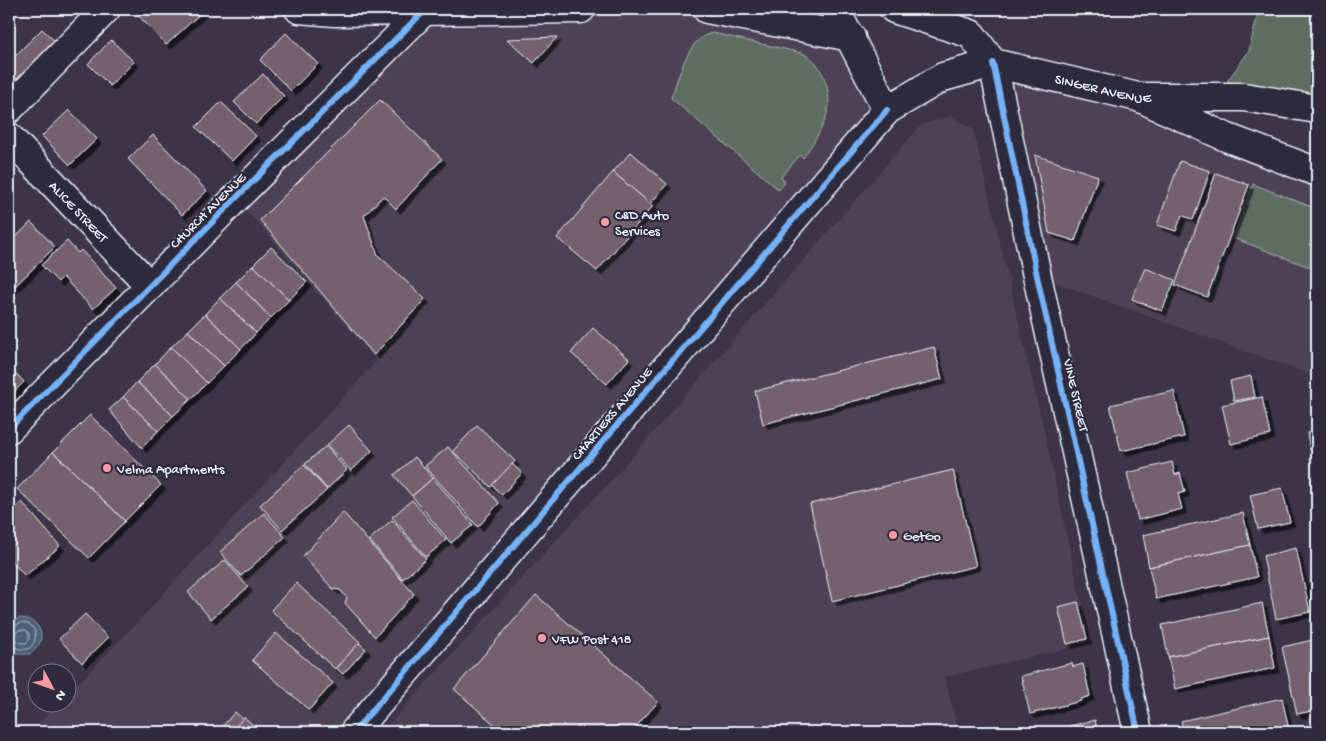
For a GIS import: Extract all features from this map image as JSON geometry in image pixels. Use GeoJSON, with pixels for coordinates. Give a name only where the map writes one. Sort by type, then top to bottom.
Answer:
{"type":"FeatureCollection","features":[{"type":"Feature","properties":{"kind":"street"},"geometry":{"type":"LineString","coordinates":[[9,109],[106,9]]}},
{"type":"Feature","properties":{"kind":"street"},"geometry":{"type":"LineString","coordinates":[[299,9],[334,12],[581,9]]}},
{"type":"Feature","properties":{"kind":"street"},"geometry":{"type":"LineString","coordinates":[[707,9],[851,37]]}},
{"type":"Feature","properties":{"kind":"street"},"geometry":{"type":"LineString","coordinates":[[835,9],[887,110]]}},
{"type":"Feature","properties":{"kind":"street"},"geometry":{"type":"LineString","coordinates":[[894,9],[971,34],[993,64]]}},
{"type":"Feature","properties":{"kind":"street","name":"CHURCH AVENUE"},"geometry":{"type":"LineString","coordinates":[[9,429],[425,10]]}},
{"type":"Feature","properties":{"kind":"street","name":"SINGER AVENUE"},"geometry":{"type":"LineString","coordinates":[[887,110],[943,77],[993,64],[1138,97],[1228,138],[1317,172]]}},
{"type":"Feature","properties":{"kind":"street","name":"VINE STREET"},"geometry":{"type":"LineString","coordinates":[[993,64],[1037,276],[1138,732]]}},
{"type":"Feature","properties":{"kind":"street"},"geometry":{"type":"LineString","coordinates":[[1138,97],[1244,97],[1317,109]]}},
{"type":"Feature","properties":{"kind":"street","name":"CHARTIERS AVENUE"},"geometry":{"type":"LineString","coordinates":[[354,732],[887,110]]}},
{"type":"Feature","properties":{"kind":"street","name":"ALICE STREET"},"geometry":{"type":"LineString","coordinates":[[9,137],[150,286]]}},
{"type":"Feature","properties":{"kind":"shaded area"},"geometry":{"type":"Polygon","coordinates":[[[707,9],[851,37],[887,110],[354,732],[30,732],[48,714],[78,714],[78,684],[132,628],[377,361],[236,198],[425,10],[707,9]]]}},
{"type":"Feature","properties":{"kind":"shaded area"},"geometry":{"type":"Polygon","coordinates":[[[993,63],[1138,97],[1317,172],[1317,377],[1037,276],[993,63]]]}},
{"type":"Feature","properties":{"kind":"shaded area"},"geometry":{"type":"Polygon","coordinates":[[[951,116],[973,129],[1044,430],[1090,643],[945,677],[958,732],[382,732],[614,477],[921,125],[951,116]]]}},
{"type":"Feature","properties":{"kind":"green space"},"geometry":{"type":"Polygon","coordinates":[[[1259,9],[1317,9],[1317,103],[1221,90],[1249,51],[1259,9]]]}},
{"type":"Feature","properties":{"kind":"green space"},"geometry":{"type":"Polygon","coordinates":[[[713,33],[802,53],[815,62],[823,75],[829,98],[825,119],[803,158],[800,155],[781,177],[785,182],[779,190],[671,98],[681,69],[691,49],[697,41],[713,33]]]}},
{"type":"Feature","properties":{"kind":"green space"},"geometry":{"type":"Polygon","coordinates":[[[1253,184],[1317,209],[1317,270],[1233,238],[1253,184]]]}},
{"type":"Feature","properties":{"kind":"water"},"geometry":{"type":"Polygon","coordinates":[[[19,618],[33,622],[40,631],[40,643],[30,654],[18,654],[9,648],[9,625],[19,618]]]}},
{"type":"Feature","properties":{"kind":"building"},"geometry":{"type":"Polygon","coordinates":[[[72,9],[100,9],[86,22],[72,9]]]}},
{"type":"Feature","properties":{"kind":"building"},"geometry":{"type":"Polygon","coordinates":[[[145,9],[201,9],[203,11],[166,45],[138,15],[145,9]]]}},
{"type":"Feature","properties":{"kind":"building"},"geometry":{"type":"Polygon","coordinates":[[[42,29],[61,47],[23,85],[9,71],[9,62],[42,29]]]}},
{"type":"Feature","properties":{"kind":"building"},"geometry":{"type":"Polygon","coordinates":[[[286,33],[318,64],[291,91],[260,60],[286,33]]]}},
{"type":"Feature","properties":{"kind":"building"},"geometry":{"type":"Polygon","coordinates":[[[557,37],[534,63],[507,39],[557,37]]]}},
{"type":"Feature","properties":{"kind":"building"},"geometry":{"type":"Polygon","coordinates":[[[111,40],[134,62],[110,86],[88,64],[111,40]]]}},
{"type":"Feature","properties":{"kind":"building"},"geometry":{"type":"Polygon","coordinates":[[[263,74],[284,96],[256,124],[234,102],[263,74]]]}},
{"type":"Feature","properties":{"kind":"building"},"geometry":{"type":"Polygon","coordinates":[[[380,100],[442,159],[396,209],[383,196],[364,216],[378,255],[425,299],[374,355],[260,220],[380,100]]]}},
{"type":"Feature","properties":{"kind":"building"},"geometry":{"type":"Polygon","coordinates":[[[221,102],[256,136],[232,161],[196,127],[221,102]]]}},
{"type":"Feature","properties":{"kind":"building"},"geometry":{"type":"Polygon","coordinates":[[[69,110],[97,139],[70,165],[42,136],[69,110]]]}},
{"type":"Feature","properties":{"kind":"building"},"geometry":{"type":"Polygon","coordinates":[[[153,135],[207,191],[182,215],[128,159],[153,135]]]}},
{"type":"Feature","properties":{"kind":"building"},"geometry":{"type":"Polygon","coordinates":[[[631,152],[667,184],[650,204],[613,172],[631,152]]]}},
{"type":"Feature","properties":{"kind":"building"},"geometry":{"type":"Polygon","coordinates":[[[1035,155],[1098,176],[1075,241],[1049,233],[1035,155]]]}},
{"type":"Feature","properties":{"kind":"building"},"geometry":{"type":"Polygon","coordinates":[[[1180,161],[1210,171],[1193,220],[1182,215],[1176,231],[1157,225],[1180,161]]]}},
{"type":"Feature","properties":{"kind":"building","name":"C&D Auto Services"},"geometry":{"type":"Polygon","coordinates":[[[613,172],[653,206],[597,271],[557,238],[613,172]]]}},
{"type":"Feature","properties":{"kind":"building"},"geometry":{"type":"Polygon","coordinates":[[[1216,173],[1249,185],[1207,297],[1175,285],[1216,173]]]}},
{"type":"Feature","properties":{"kind":"building"},"geometry":{"type":"Polygon","coordinates":[[[31,222],[55,247],[9,292],[9,244],[31,222]]]}},
{"type":"Feature","properties":{"kind":"building"},"geometry":{"type":"Polygon","coordinates":[[[67,241],[78,253],[81,250],[116,288],[93,309],[63,277],[58,282],[41,265],[67,241]]]}},
{"type":"Feature","properties":{"kind":"building"},"geometry":{"type":"Polygon","coordinates":[[[271,247],[307,282],[289,300],[253,265],[271,247]]]}},
{"type":"Feature","properties":{"kind":"building"},"geometry":{"type":"Polygon","coordinates":[[[253,265],[289,300],[271,318],[236,282],[253,265]]]}},
{"type":"Feature","properties":{"kind":"building"},"geometry":{"type":"Polygon","coordinates":[[[1145,268],[1175,280],[1162,311],[1132,299],[1145,268]]]}},
{"type":"Feature","properties":{"kind":"building"},"geometry":{"type":"Polygon","coordinates":[[[236,282],[271,318],[256,333],[220,298],[236,282]]]}},
{"type":"Feature","properties":{"kind":"building"},"geometry":{"type":"Polygon","coordinates":[[[220,298],[256,333],[241,349],[205,314],[220,298]]]}},
{"type":"Feature","properties":{"kind":"building"},"geometry":{"type":"Polygon","coordinates":[[[205,314],[241,349],[224,366],[188,331],[205,314]]]}},
{"type":"Feature","properties":{"kind":"building"},"geometry":{"type":"Polygon","coordinates":[[[593,328],[629,359],[607,384],[571,353],[593,328]]]}},
{"type":"Feature","properties":{"kind":"building"},"geometry":{"type":"Polygon","coordinates":[[[188,331],[224,366],[207,383],[171,347],[188,331]]]}},
{"type":"Feature","properties":{"kind":"building"},"geometry":{"type":"Polygon","coordinates":[[[171,347],[207,383],[191,399],[155,364],[171,347]]]}},
{"type":"Feature","properties":{"kind":"building"},"geometry":{"type":"Polygon","coordinates":[[[934,347],[942,379],[763,424],[755,391],[934,347]]]}},
{"type":"Feature","properties":{"kind":"building"},"geometry":{"type":"Polygon","coordinates":[[[155,364],[191,399],[173,416],[137,382],[155,364]]]}},
{"type":"Feature","properties":{"kind":"building"},"geometry":{"type":"Polygon","coordinates":[[[9,366],[24,382],[9,397],[9,366]]]}},
{"type":"Feature","properties":{"kind":"building"},"geometry":{"type":"Polygon","coordinates":[[[1251,376],[1255,397],[1234,401],[1230,381],[1251,376]]]}},
{"type":"Feature","properties":{"kind":"building"},"geometry":{"type":"Polygon","coordinates":[[[137,382],[173,416],[158,431],[123,397],[137,382]]]}},
{"type":"Feature","properties":{"kind":"building"},"geometry":{"type":"Polygon","coordinates":[[[1174,391],[1184,437],[1121,451],[1110,405],[1174,391]]]}},
{"type":"Feature","properties":{"kind":"building"},"geometry":{"type":"Polygon","coordinates":[[[123,397],[158,431],[142,448],[109,410],[123,397]]]}},
{"type":"Feature","properties":{"kind":"building"},"geometry":{"type":"Polygon","coordinates":[[[1262,397],[1270,435],[1231,444],[1222,405],[1262,397]]]}},
{"type":"Feature","properties":{"kind":"building","name":"Velma Apartments"},"geometry":{"type":"Polygon","coordinates":[[[90,415],[161,485],[125,521],[53,452],[90,415]]]}},
{"type":"Feature","properties":{"kind":"building"},"geometry":{"type":"Polygon","coordinates":[[[349,425],[372,451],[351,471],[327,445],[349,425]]]}},
{"type":"Feature","properties":{"kind":"building"},"geometry":{"type":"Polygon","coordinates":[[[477,425],[515,461],[491,487],[453,451],[477,425]]]}},
{"type":"Feature","properties":{"kind":"building"},"geometry":{"type":"Polygon","coordinates":[[[1317,431],[1317,449],[1310,450],[1307,433],[1317,431]]]}},
{"type":"Feature","properties":{"kind":"building"},"geometry":{"type":"Polygon","coordinates":[[[326,446],[347,470],[327,489],[305,464],[326,446]]]}},
{"type":"Feature","properties":{"kind":"building"},"geometry":{"type":"Polygon","coordinates":[[[448,447],[499,503],[478,527],[425,466],[448,447]]]}},
{"type":"Feature","properties":{"kind":"building","name":"Velma Apartments"},"geometry":{"type":"Polygon","coordinates":[[[53,452],[125,521],[89,558],[17,489],[53,452]]]}},
{"type":"Feature","properties":{"kind":"building"},"geometry":{"type":"Polygon","coordinates":[[[415,457],[433,478],[412,496],[394,475],[415,457]]]}},
{"type":"Feature","properties":{"kind":"building"},"geometry":{"type":"Polygon","coordinates":[[[1172,462],[1175,475],[1180,473],[1185,492],[1178,494],[1182,509],[1138,520],[1127,473],[1172,462]]]}},
{"type":"Feature","properties":{"kind":"building"},"geometry":{"type":"Polygon","coordinates":[[[512,464],[522,473],[502,495],[492,485],[512,464]]]}},
{"type":"Feature","properties":{"kind":"building"},"geometry":{"type":"Polygon","coordinates":[[[304,465],[327,490],[282,530],[260,505],[304,465]]]}},
{"type":"Feature","properties":{"kind":"building","name":"GetGo"},"geometry":{"type":"Polygon","coordinates":[[[953,470],[976,566],[832,601],[810,504],[953,470]]]}},
{"type":"Feature","properties":{"kind":"building"},"geometry":{"type":"Polygon","coordinates":[[[433,478],[473,525],[451,543],[412,496],[433,478]]]}},
{"type":"Feature","properties":{"kind":"building"},"geometry":{"type":"Polygon","coordinates":[[[1282,488],[1290,522],[1258,529],[1250,495],[1282,488]]]}},
{"type":"Feature","properties":{"kind":"building"},"geometry":{"type":"Polygon","coordinates":[[[412,500],[446,540],[426,557],[392,517],[412,500]]]}},
{"type":"Feature","properties":{"kind":"building"},"geometry":{"type":"Polygon","coordinates":[[[22,502],[60,546],[25,576],[9,558],[9,514],[22,502]]]}},
{"type":"Feature","properties":{"kind":"building"},"geometry":{"type":"Polygon","coordinates":[[[343,512],[414,594],[375,637],[345,603],[347,598],[340,590],[333,589],[303,556],[343,512]]]}},
{"type":"Feature","properties":{"kind":"building"},"geometry":{"type":"Polygon","coordinates":[[[264,513],[285,537],[241,576],[220,552],[264,513]]]}},
{"type":"Feature","properties":{"kind":"building"},"geometry":{"type":"Polygon","coordinates":[[[1243,513],[1250,545],[1149,567],[1143,535],[1243,513]]]}},
{"type":"Feature","properties":{"kind":"building"},"geometry":{"type":"Polygon","coordinates":[[[392,520],[426,559],[403,579],[369,540],[392,520]]]}},
{"type":"Feature","properties":{"kind":"building"},"geometry":{"type":"Polygon","coordinates":[[[1250,545],[1257,577],[1156,599],[1149,567],[1250,545]]]}},
{"type":"Feature","properties":{"kind":"building"},"geometry":{"type":"Polygon","coordinates":[[[1296,548],[1310,612],[1276,619],[1263,556],[1296,548]]]}},
{"type":"Feature","properties":{"kind":"building"},"geometry":{"type":"Polygon","coordinates":[[[225,560],[248,587],[211,619],[188,592],[225,560]]]}},
{"type":"Feature","properties":{"kind":"building"},"geometry":{"type":"Polygon","coordinates":[[[296,583],[360,642],[335,669],[271,610],[296,583]]]}},
{"type":"Feature","properties":{"kind":"building","name":"VFW Post 418"},"geometry":{"type":"Polygon","coordinates":[[[536,595],[658,702],[631,732],[503,732],[454,689],[536,595]]]}},
{"type":"Feature","properties":{"kind":"building"},"geometry":{"type":"Polygon","coordinates":[[[1078,602],[1087,639],[1067,644],[1058,607],[1078,602]]]}},
{"type":"Feature","properties":{"kind":"building"},"geometry":{"type":"Polygon","coordinates":[[[1262,603],[1269,636],[1168,657],[1162,625],[1262,603]]]}},
{"type":"Feature","properties":{"kind":"building"},"geometry":{"type":"Polygon","coordinates":[[[85,614],[108,638],[82,663],[59,639],[85,614]]]}},
{"type":"Feature","properties":{"kind":"building"},"geometry":{"type":"Polygon","coordinates":[[[276,633],[333,683],[309,710],[252,660],[276,633]]]}},
{"type":"Feature","properties":{"kind":"building"},"geometry":{"type":"Polygon","coordinates":[[[1269,636],[1275,668],[1175,689],[1168,657],[1269,636]]]}},
{"type":"Feature","properties":{"kind":"building"},"geometry":{"type":"Polygon","coordinates":[[[1317,639],[1317,710],[1297,714],[1282,647],[1317,639]]]}},
{"type":"Feature","properties":{"kind":"building"},"geometry":{"type":"Polygon","coordinates":[[[359,643],[366,649],[343,674],[336,668],[359,643]]]}},
{"type":"Feature","properties":{"kind":"building"},"geometry":{"type":"Polygon","coordinates":[[[1072,663],[1073,667],[1083,664],[1090,696],[1081,699],[1081,701],[1030,714],[1021,676],[1072,663]]]}},
{"type":"Feature","properties":{"kind":"building"},"geometry":{"type":"Polygon","coordinates":[[[1282,698],[1289,730],[1279,732],[1184,732],[1181,721],[1282,698]]]}},
{"type":"Feature","properties":{"kind":"building"},"geometry":{"type":"Polygon","coordinates":[[[235,712],[243,719],[231,732],[224,732],[220,729],[235,712]]]}},
{"type":"Feature","properties":{"kind":"building"},"geometry":{"type":"Polygon","coordinates":[[[244,717],[261,732],[231,732],[244,717]]]}},
{"type":"Feature","properties":{"kind":"building"},"geometry":{"type":"Polygon","coordinates":[[[1095,720],[1098,732],[1062,732],[1061,728],[1095,720]]]}},
{"type":"Feature","properties":{"kind":"cycle path"},"geometry":{"type":"LineString","coordinates":[[9,429],[236,198],[425,10]]}},
{"type":"Feature","properties":{"kind":"cycle path"},"geometry":{"type":"LineString","coordinates":[[993,63],[1037,276],[1138,732]]}},
{"type":"Feature","properties":{"kind":"cycle path"},"geometry":{"type":"LineString","coordinates":[[354,732],[887,110]]}},
{"type":"Feature","properties":{"kind":"place","name":"C&D Auto Services"},"geometry":{"type":"Point","coordinates":[605,222]}},
{"type":"Feature","properties":{"kind":"place","name":"Velma Apartments"},"geometry":{"type":"Point","coordinates":[107,468]}},
{"type":"Feature","properties":{"kind":"place","name":"GetGo"},"geometry":{"type":"Point","coordinates":[893,535]}},
{"type":"Feature","properties":{"kind":"place","name":"VFW Post 418"},"geometry":{"type":"Point","coordinates":[542,638]}}]}
